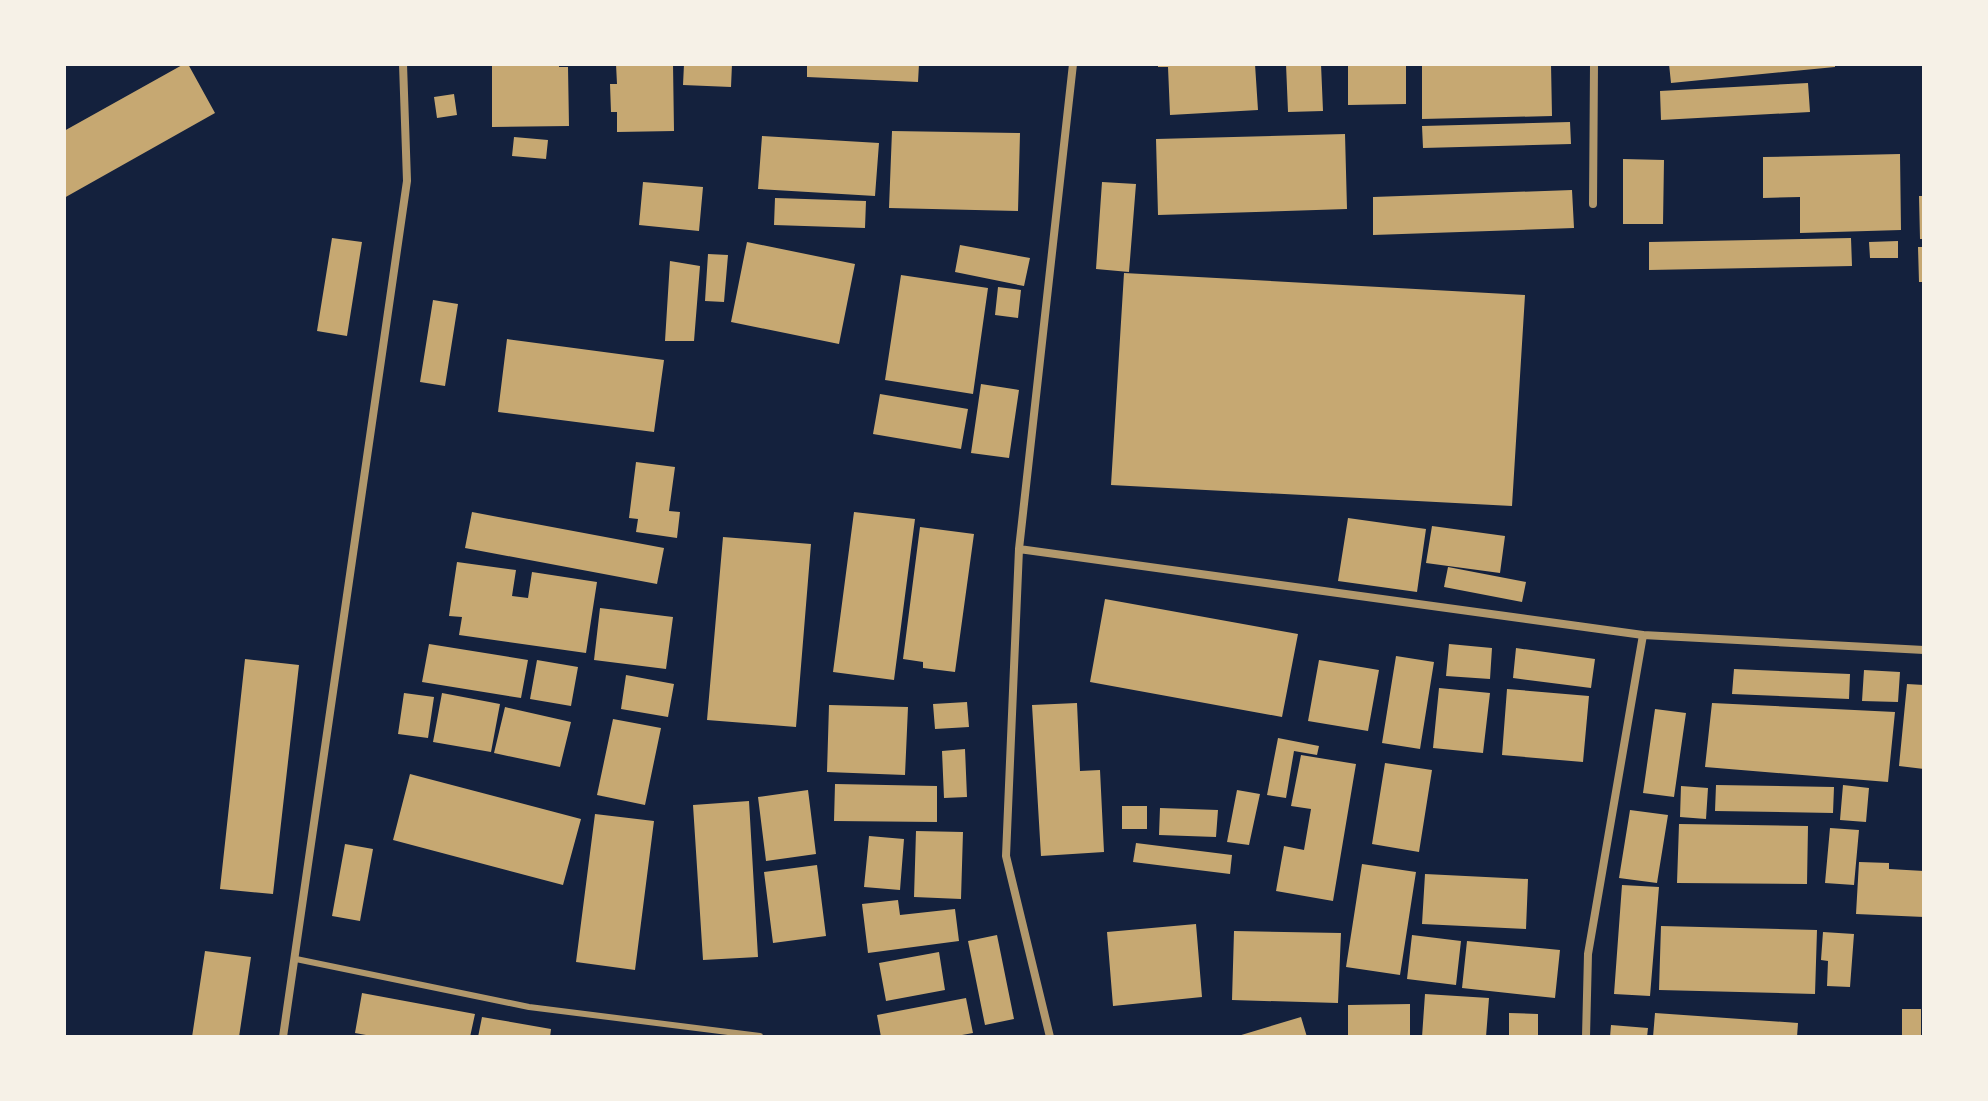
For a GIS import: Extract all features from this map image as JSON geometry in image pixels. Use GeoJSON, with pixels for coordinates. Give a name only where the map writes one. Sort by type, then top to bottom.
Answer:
{"type":"FeatureCollection","features":[{"type":"Feature","properties":{"kind":"street"},"geometry":{"type":"LineString","coordinates":[[283,1037],[407,181],[403,64]]}},
{"type":"Feature","properties":{"kind":"street"},"geometry":{"type":"LineString","coordinates":[[1050,1037],[1006,856],[1019,549],[1073,64]]}},
{"type":"Feature","properties":{"kind":"street"},"geometry":{"type":"LineString","coordinates":[[1593,204],[1594,64]]}},
{"type":"Feature","properties":{"kind":"street"},"geometry":{"type":"LineString","coordinates":[[1019,549],[1643,635],[1924,650]]}},
{"type":"Feature","properties":{"kind":"street"},"geometry":{"type":"LineString","coordinates":[[1586,1037],[1588,954],[1643,635]]}},
{"type":"Feature","properties":{"kind":"lane"},"geometry":{"type":"LineString","coordinates":[[296,959],[529,1007],[760,1036]]}},
{"type":"Feature","properties":{"kind":"building"},"geometry":{"type":"Polygon","coordinates":[[[188,64],[215,113],[64,198],[64,131],[188,64]]]}},
{"type":"Feature","properties":{"kind":"building"},"geometry":{"type":"Polygon","coordinates":[[[492,64],[559,64],[559,67],[568,67],[569,126],[492,127],[492,64]]]}},
{"type":"Feature","properties":{"kind":"building"},"geometry":{"type":"Polygon","coordinates":[[[616,64],[673,64],[674,131],[617,132],[617,112],[611,112],[610,84],[617,84],[616,64]]]}},
{"type":"Feature","properties":{"kind":"building"},"geometry":{"type":"Polygon","coordinates":[[[684,64],[732,64],[731,87],[683,85],[684,64]]]}},
{"type":"Feature","properties":{"kind":"building"},"geometry":{"type":"Polygon","coordinates":[[[807,64],[919,64],[918,82],[807,77],[807,64]]]}},
{"type":"Feature","properties":{"kind":"building"},"geometry":{"type":"Polygon","coordinates":[[[1158,64],[1255,64],[1258,110],[1170,115],[1168,67],[1158,67],[1158,64]]]}},
{"type":"Feature","properties":{"kind":"building"},"geometry":{"type":"Polygon","coordinates":[[[1286,64],[1321,64],[1323,111],[1288,112],[1286,64]]]}},
{"type":"Feature","properties":{"kind":"building"},"geometry":{"type":"Polygon","coordinates":[[[1348,64],[1406,64],[1406,104],[1348,105],[1348,64]]]}},
{"type":"Feature","properties":{"kind":"building"},"geometry":{"type":"Polygon","coordinates":[[[1422,64],[1551,64],[1552,116],[1422,119],[1422,64]]]}},
{"type":"Feature","properties":{"kind":"building"},"geometry":{"type":"Polygon","coordinates":[[[1669,64],[1835,64],[1835,67],[1671,83],[1669,64]]]}},
{"type":"Feature","properties":{"kind":"building"},"geometry":{"type":"Polygon","coordinates":[[[1808,83],[1810,112],[1661,120],[1660,91],[1808,83]]]}},
{"type":"Feature","properties":{"kind":"building"},"geometry":{"type":"Polygon","coordinates":[[[454,94],[457,115],[437,118],[434,97],[454,94]]]}},
{"type":"Feature","properties":{"kind":"building"},"geometry":{"type":"Polygon","coordinates":[[[1570,122],[1571,144],[1423,148],[1422,126],[1570,122]]]}},
{"type":"Feature","properties":{"kind":"building"},"geometry":{"type":"Polygon","coordinates":[[[892,131],[1020,133],[1018,211],[889,208],[892,131]]]}},
{"type":"Feature","properties":{"kind":"building"},"geometry":{"type":"Polygon","coordinates":[[[1345,134],[1347,209],[1158,215],[1156,139],[1345,134]]]}},
{"type":"Feature","properties":{"kind":"building"},"geometry":{"type":"Polygon","coordinates":[[[762,136],[879,143],[875,196],[758,189],[762,136]]]}},
{"type":"Feature","properties":{"kind":"building"},"geometry":{"type":"Polygon","coordinates":[[[514,137],[548,140],[546,159],[512,156],[514,137]]]}},
{"type":"Feature","properties":{"kind":"building"},"geometry":{"type":"Polygon","coordinates":[[[1900,154],[1901,230],[1800,233],[1800,197],[1763,198],[1763,157],[1900,154]]]}},
{"type":"Feature","properties":{"kind":"building"},"geometry":{"type":"Polygon","coordinates":[[[1623,159],[1664,160],[1663,224],[1623,224],[1623,159]]]}},
{"type":"Feature","properties":{"kind":"building"},"geometry":{"type":"Polygon","coordinates":[[[643,182],[703,187],[699,231],[639,225],[643,182]]]}},
{"type":"Feature","properties":{"kind":"building"},"geometry":{"type":"Polygon","coordinates":[[[1102,182],[1136,184],[1129,272],[1096,269],[1102,182]]]}},
{"type":"Feature","properties":{"kind":"building"},"geometry":{"type":"Polygon","coordinates":[[[1572,190],[1574,228],[1373,235],[1373,197],[1572,190]]]}},
{"type":"Feature","properties":{"kind":"building"},"geometry":{"type":"Polygon","coordinates":[[[1919,196],[1924,196],[1924,239],[1920,239],[1919,196]]]}},
{"type":"Feature","properties":{"kind":"building"},"geometry":{"type":"Polygon","coordinates":[[[775,198],[866,201],[865,228],[774,225],[775,198]]]}},
{"type":"Feature","properties":{"kind":"building"},"geometry":{"type":"Polygon","coordinates":[[[332,238],[362,242],[347,336],[317,331],[332,238]]]}},
{"type":"Feature","properties":{"kind":"building"},"geometry":{"type":"Polygon","coordinates":[[[1851,238],[1852,266],[1649,270],[1649,242],[1851,238]]]}},
{"type":"Feature","properties":{"kind":"building"},"geometry":{"type":"Polygon","coordinates":[[[1898,241],[1898,258],[1870,258],[1869,242],[1898,241]]]}},
{"type":"Feature","properties":{"kind":"building"},"geometry":{"type":"Polygon","coordinates":[[[747,242],[855,264],[839,344],[731,322],[747,242]]]}},
{"type":"Feature","properties":{"kind":"building"},"geometry":{"type":"Polygon","coordinates":[[[960,245],[1030,258],[1024,286],[955,272],[960,245]]]}},
{"type":"Feature","properties":{"kind":"building"},"geometry":{"type":"Polygon","coordinates":[[[1918,247],[1924,247],[1924,282],[1919,282],[1918,247]]]}},
{"type":"Feature","properties":{"kind":"building"},"geometry":{"type":"Polygon","coordinates":[[[708,254],[728,255],[724,302],[705,301],[708,254]]]}},
{"type":"Feature","properties":{"kind":"building"},"geometry":{"type":"Polygon","coordinates":[[[670,261],[700,266],[694,341],[665,341],[670,261]]]}},
{"type":"Feature","properties":{"kind":"building"},"geometry":{"type":"Polygon","coordinates":[[[1124,273],[1525,295],[1512,506],[1111,485],[1124,273]]]}},
{"type":"Feature","properties":{"kind":"building"},"geometry":{"type":"Polygon","coordinates":[[[901,275],[988,288],[973,394],[885,380],[901,275]]]}},
{"type":"Feature","properties":{"kind":"building"},"geometry":{"type":"Polygon","coordinates":[[[998,287],[1021,290],[1018,318],[995,315],[998,287]]]}},
{"type":"Feature","properties":{"kind":"building"},"geometry":{"type":"Polygon","coordinates":[[[433,300],[458,304],[445,386],[420,382],[433,300]]]}},
{"type":"Feature","properties":{"kind":"building"},"geometry":{"type":"Polygon","coordinates":[[[507,339],[664,360],[654,432],[498,412],[507,339]]]}},
{"type":"Feature","properties":{"kind":"building"},"geometry":{"type":"Polygon","coordinates":[[[981,384],[1019,390],[1009,458],[971,453],[981,384]]]}},
{"type":"Feature","properties":{"kind":"building"},"geometry":{"type":"Polygon","coordinates":[[[880,394],[968,409],[961,449],[873,434],[880,394]]]}},
{"type":"Feature","properties":{"kind":"building"},"geometry":{"type":"Polygon","coordinates":[[[636,462],[675,467],[669,511],[680,512],[677,538],[636,532],[638,519],[629,518],[636,462]]]}},
{"type":"Feature","properties":{"kind":"building"},"geometry":{"type":"Polygon","coordinates":[[[472,512],[664,548],[657,584],[465,548],[472,512]]]}},
{"type":"Feature","properties":{"kind":"building"},"geometry":{"type":"Polygon","coordinates":[[[854,512],[915,519],[894,680],[833,672],[854,512]]]}},
{"type":"Feature","properties":{"kind":"building"},"geometry":{"type":"Polygon","coordinates":[[[1348,518],[1426,529],[1417,592],[1338,581],[1348,518]]]}},
{"type":"Feature","properties":{"kind":"building"},"geometry":{"type":"Polygon","coordinates":[[[1432,526],[1505,536],[1500,573],[1426,563],[1432,526]]]}},
{"type":"Feature","properties":{"kind":"building"},"geometry":{"type":"Polygon","coordinates":[[[920,527],[974,534],[955,672],[923,668],[923,662],[903,659],[920,527]]]}},
{"type":"Feature","properties":{"kind":"building"},"geometry":{"type":"Polygon","coordinates":[[[723,537],[811,544],[796,727],[707,720],[723,537]]]}},
{"type":"Feature","properties":{"kind":"building"},"geometry":{"type":"Polygon","coordinates":[[[457,562],[516,570],[512,596],[528,598],[532,572],[597,582],[586,653],[459,635],[462,617],[449,616],[457,562]]]}},
{"type":"Feature","properties":{"kind":"building"},"geometry":{"type":"Polygon","coordinates":[[[1448,567],[1526,582],[1522,602],[1444,587],[1448,567]]]}},
{"type":"Feature","properties":{"kind":"building"},"geometry":{"type":"Polygon","coordinates":[[[1105,599],[1298,634],[1282,717],[1090,682],[1105,599]]]}},
{"type":"Feature","properties":{"kind":"building"},"geometry":{"type":"Polygon","coordinates":[[[600,608],[673,617],[666,669],[594,660],[600,608]]]}},
{"type":"Feature","properties":{"kind":"building"},"geometry":{"type":"Polygon","coordinates":[[[429,644],[528,660],[521,698],[422,682],[429,644]]]}},
{"type":"Feature","properties":{"kind":"building"},"geometry":{"type":"Polygon","coordinates":[[[1449,644],[1492,648],[1490,679],[1446,676],[1449,644]]]}},
{"type":"Feature","properties":{"kind":"building"},"geometry":{"type":"Polygon","coordinates":[[[1516,648],[1595,659],[1591,688],[1513,678],[1516,648]]]}},
{"type":"Feature","properties":{"kind":"building"},"geometry":{"type":"Polygon","coordinates":[[[1396,656],[1434,662],[1420,749],[1382,743],[1396,656]]]}},
{"type":"Feature","properties":{"kind":"building"},"geometry":{"type":"Polygon","coordinates":[[[245,659],[299,665],[273,894],[220,889],[245,659]]]}},
{"type":"Feature","properties":{"kind":"building"},"geometry":{"type":"Polygon","coordinates":[[[537,660],[578,667],[571,706],[530,699],[537,660]]]}},
{"type":"Feature","properties":{"kind":"building"},"geometry":{"type":"Polygon","coordinates":[[[1319,660],[1379,670],[1368,731],[1308,721],[1319,660]]]}},
{"type":"Feature","properties":{"kind":"building"},"geometry":{"type":"Polygon","coordinates":[[[1734,669],[1850,674],[1849,699],[1732,694],[1734,669]]]}},
{"type":"Feature","properties":{"kind":"building"},"geometry":{"type":"Polygon","coordinates":[[[1864,670],[1900,672],[1898,702],[1862,701],[1864,670]]]}},
{"type":"Feature","properties":{"kind":"building"},"geometry":{"type":"Polygon","coordinates":[[[626,675],[674,684],[668,717],[621,709],[626,675]]]}},
{"type":"Feature","properties":{"kind":"building"},"geometry":{"type":"Polygon","coordinates":[[[1907,684],[1924,685],[1924,769],[1899,766],[1907,684]]]}},
{"type":"Feature","properties":{"kind":"building"},"geometry":{"type":"Polygon","coordinates":[[[1439,688],[1490,693],[1483,753],[1433,748],[1439,688]]]}},
{"type":"Feature","properties":{"kind":"building"},"geometry":{"type":"Polygon","coordinates":[[[1507,689],[1589,696],[1583,762],[1502,755],[1507,689]]]}},
{"type":"Feature","properties":{"kind":"building"},"geometry":{"type":"Polygon","coordinates":[[[404,693],[434,697],[428,738],[398,734],[404,693]]]}},
{"type":"Feature","properties":{"kind":"building"},"geometry":{"type":"Polygon","coordinates":[[[442,693],[500,704],[491,752],[433,742],[442,693]]]}},
{"type":"Feature","properties":{"kind":"building"},"geometry":{"type":"Polygon","coordinates":[[[967,702],[969,727],[935,729],[933,704],[967,702]]]}},
{"type":"Feature","properties":{"kind":"building"},"geometry":{"type":"Polygon","coordinates":[[[1077,703],[1080,771],[1100,770],[1104,852],[1041,856],[1032,705],[1077,703]]]}},
{"type":"Feature","properties":{"kind":"building"},"geometry":{"type":"Polygon","coordinates":[[[1712,703],[1895,712],[1888,782],[1705,767],[1712,703]]]}},
{"type":"Feature","properties":{"kind":"building"},"geometry":{"type":"Polygon","coordinates":[[[829,705],[908,707],[905,775],[827,772],[829,705]]]}},
{"type":"Feature","properties":{"kind":"building"},"geometry":{"type":"Polygon","coordinates":[[[505,707],[571,722],[560,767],[494,753],[505,707]]]}},
{"type":"Feature","properties":{"kind":"building"},"geometry":{"type":"Polygon","coordinates":[[[1655,709],[1686,713],[1674,797],[1643,793],[1655,709]]]}},
{"type":"Feature","properties":{"kind":"building"},"geometry":{"type":"Polygon","coordinates":[[[613,719],[661,728],[645,805],[597,795],[613,719]]]}},
{"type":"Feature","properties":{"kind":"building"},"geometry":{"type":"Polygon","coordinates":[[[1278,738],[1319,746],[1317,755],[1294,751],[1286,798],[1267,795],[1278,738]]]}},
{"type":"Feature","properties":{"kind":"building"},"geometry":{"type":"Polygon","coordinates":[[[965,749],[967,797],[944,798],[942,751],[965,749]]]}},
{"type":"Feature","properties":{"kind":"building"},"geometry":{"type":"Polygon","coordinates":[[[1301,755],[1356,764],[1333,901],[1276,891],[1284,846],[1304,850],[1311,809],[1291,806],[1301,755]]]}},
{"type":"Feature","properties":{"kind":"building"},"geometry":{"type":"Polygon","coordinates":[[[1385,763],[1432,770],[1419,852],[1372,844],[1385,763]]]}},
{"type":"Feature","properties":{"kind":"building"},"geometry":{"type":"Polygon","coordinates":[[[410,774],[581,819],[563,885],[393,840],[410,774]]]}},
{"type":"Feature","properties":{"kind":"building"},"geometry":{"type":"Polygon","coordinates":[[[835,784],[937,786],[937,822],[834,821],[835,784]]]}},
{"type":"Feature","properties":{"kind":"building"},"geometry":{"type":"Polygon","coordinates":[[[1716,785],[1834,787],[1833,813],[1715,811],[1716,785]]]}},
{"type":"Feature","properties":{"kind":"building"},"geometry":{"type":"Polygon","coordinates":[[[1843,785],[1869,788],[1866,822],[1840,820],[1843,785]]]}},
{"type":"Feature","properties":{"kind":"building"},"geometry":{"type":"Polygon","coordinates":[[[1681,786],[1708,788],[1706,819],[1680,817],[1681,786]]]}},
{"type":"Feature","properties":{"kind":"building"},"geometry":{"type":"Polygon","coordinates":[[[808,790],[816,854],[766,861],[758,797],[808,790]]]}},
{"type":"Feature","properties":{"kind":"building"},"geometry":{"type":"Polygon","coordinates":[[[1237,790],[1260,794],[1249,845],[1227,842],[1237,790]]]}},
{"type":"Feature","properties":{"kind":"building"},"geometry":{"type":"Polygon","coordinates":[[[749,801],[758,957],[703,960],[693,805],[749,801]]]}},
{"type":"Feature","properties":{"kind":"building"},"geometry":{"type":"Polygon","coordinates":[[[1122,806],[1147,806],[1147,829],[1122,829],[1122,806]]]}},
{"type":"Feature","properties":{"kind":"building"},"geometry":{"type":"Polygon","coordinates":[[[1160,808],[1218,810],[1216,837],[1159,835],[1160,808]]]}},
{"type":"Feature","properties":{"kind":"building"},"geometry":{"type":"Polygon","coordinates":[[[1630,810],[1668,815],[1657,883],[1619,878],[1630,810]]]}},
{"type":"Feature","properties":{"kind":"building"},"geometry":{"type":"Polygon","coordinates":[[[595,814],[654,821],[635,970],[576,962],[595,814]]]}},
{"type":"Feature","properties":{"kind":"building"},"geometry":{"type":"Polygon","coordinates":[[[1679,824],[1808,826],[1807,884],[1677,883],[1679,824]]]}},
{"type":"Feature","properties":{"kind":"building"},"geometry":{"type":"Polygon","coordinates":[[[1830,828],[1859,830],[1854,885],[1825,883],[1830,828]]]}},
{"type":"Feature","properties":{"kind":"building"},"geometry":{"type":"Polygon","coordinates":[[[916,831],[963,832],[961,899],[914,897],[916,831]]]}},
{"type":"Feature","properties":{"kind":"building"},"geometry":{"type":"Polygon","coordinates":[[[869,836],[904,839],[900,890],[864,887],[869,836]]]}},
{"type":"Feature","properties":{"kind":"building"},"geometry":{"type":"Polygon","coordinates":[[[1136,843],[1232,855],[1230,874],[1133,862],[1136,843]]]}},
{"type":"Feature","properties":{"kind":"building"},"geometry":{"type":"Polygon","coordinates":[[[345,844],[373,849],[360,921],[332,916],[345,844]]]}},
{"type":"Feature","properties":{"kind":"building"},"geometry":{"type":"Polygon","coordinates":[[[1859,862],[1889,863],[1889,869],[1924,871],[1924,917],[1856,914],[1859,862]]]}},
{"type":"Feature","properties":{"kind":"building"},"geometry":{"type":"Polygon","coordinates":[[[1362,864],[1416,872],[1400,975],[1346,967],[1362,864]]]}},
{"type":"Feature","properties":{"kind":"building"},"geometry":{"type":"Polygon","coordinates":[[[817,865],[826,936],[773,943],[764,872],[817,865]]]}},
{"type":"Feature","properties":{"kind":"building"},"geometry":{"type":"Polygon","coordinates":[[[1425,874],[1528,879],[1526,929],[1422,924],[1425,874]]]}},
{"type":"Feature","properties":{"kind":"building"},"geometry":{"type":"Polygon","coordinates":[[[1622,885],[1659,887],[1650,996],[1614,994],[1622,885]]]}},
{"type":"Feature","properties":{"kind":"building"},"geometry":{"type":"Polygon","coordinates":[[[898,900],[900,915],[955,909],[959,941],[868,953],[862,904],[898,900]]]}},
{"type":"Feature","properties":{"kind":"building"},"geometry":{"type":"Polygon","coordinates":[[[1196,924],[1202,997],[1113,1006],[1107,932],[1196,924]]]}},
{"type":"Feature","properties":{"kind":"building"},"geometry":{"type":"Polygon","coordinates":[[[1661,926],[1817,930],[1815,994],[1659,990],[1661,926]]]}},
{"type":"Feature","properties":{"kind":"building"},"geometry":{"type":"Polygon","coordinates":[[[1234,931],[1341,933],[1338,1003],[1232,1000],[1234,931]]]}},
{"type":"Feature","properties":{"kind":"building"},"geometry":{"type":"Polygon","coordinates":[[[1823,932],[1854,934],[1850,987],[1827,986],[1828,961],[1821,960],[1823,932]]]}},
{"type":"Feature","properties":{"kind":"building"},"geometry":{"type":"Polygon","coordinates":[[[997,935],[1014,1019],[985,1025],[968,941],[997,935]]]}},
{"type":"Feature","properties":{"kind":"building"},"geometry":{"type":"Polygon","coordinates":[[[1412,935],[1461,941],[1456,985],[1407,979],[1412,935]]]}},
{"type":"Feature","properties":{"kind":"building"},"geometry":{"type":"Polygon","coordinates":[[[1467,941],[1560,950],[1555,998],[1462,988],[1467,941]]]}},
{"type":"Feature","properties":{"kind":"building"},"geometry":{"type":"Polygon","coordinates":[[[205,951],[251,957],[239,1037],[192,1037],[205,951]]]}},
{"type":"Feature","properties":{"kind":"building"},"geometry":{"type":"Polygon","coordinates":[[[939,952],[945,990],[886,1001],[879,963],[939,952]]]}},
{"type":"Feature","properties":{"kind":"building"},"geometry":{"type":"Polygon","coordinates":[[[362,993],[475,1014],[470,1037],[377,1037],[355,1033],[362,993]]]}},
{"type":"Feature","properties":{"kind":"building"},"geometry":{"type":"Polygon","coordinates":[[[1425,994],[1489,998],[1486,1037],[1422,1037],[1425,994]]]}},
{"type":"Feature","properties":{"kind":"building"},"geometry":{"type":"Polygon","coordinates":[[[966,998],[973,1033],[951,1037],[881,1037],[877,1015],[966,998]]]}},
{"type":"Feature","properties":{"kind":"building"},"geometry":{"type":"Polygon","coordinates":[[[1410,1004],[1410,1037],[1348,1037],[1348,1005],[1410,1004]]]}},
{"type":"Feature","properties":{"kind":"building"},"geometry":{"type":"Polygon","coordinates":[[[1902,1009],[1921,1009],[1921,1037],[1902,1037],[1902,1009]]]}},
{"type":"Feature","properties":{"kind":"building"},"geometry":{"type":"Polygon","coordinates":[[[1509,1013],[1538,1014],[1538,1037],[1509,1037],[1509,1013]]]}},
{"type":"Feature","properties":{"kind":"building"},"geometry":{"type":"Polygon","coordinates":[[[1655,1013],[1798,1023],[1797,1037],[1653,1037],[1655,1013]]]}},
{"type":"Feature","properties":{"kind":"building"},"geometry":{"type":"Polygon","coordinates":[[[482,1017],[551,1029],[550,1037],[478,1037],[482,1017]]]}},
{"type":"Feature","properties":{"kind":"building"},"geometry":{"type":"Polygon","coordinates":[[[1301,1017],[1307,1037],[1238,1036],[1301,1017]]]}},
{"type":"Feature","properties":{"kind":"building"},"geometry":{"type":"Polygon","coordinates":[[[1611,1025],[1648,1028],[1647,1037],[1610,1037],[1611,1025]]]}}]}
